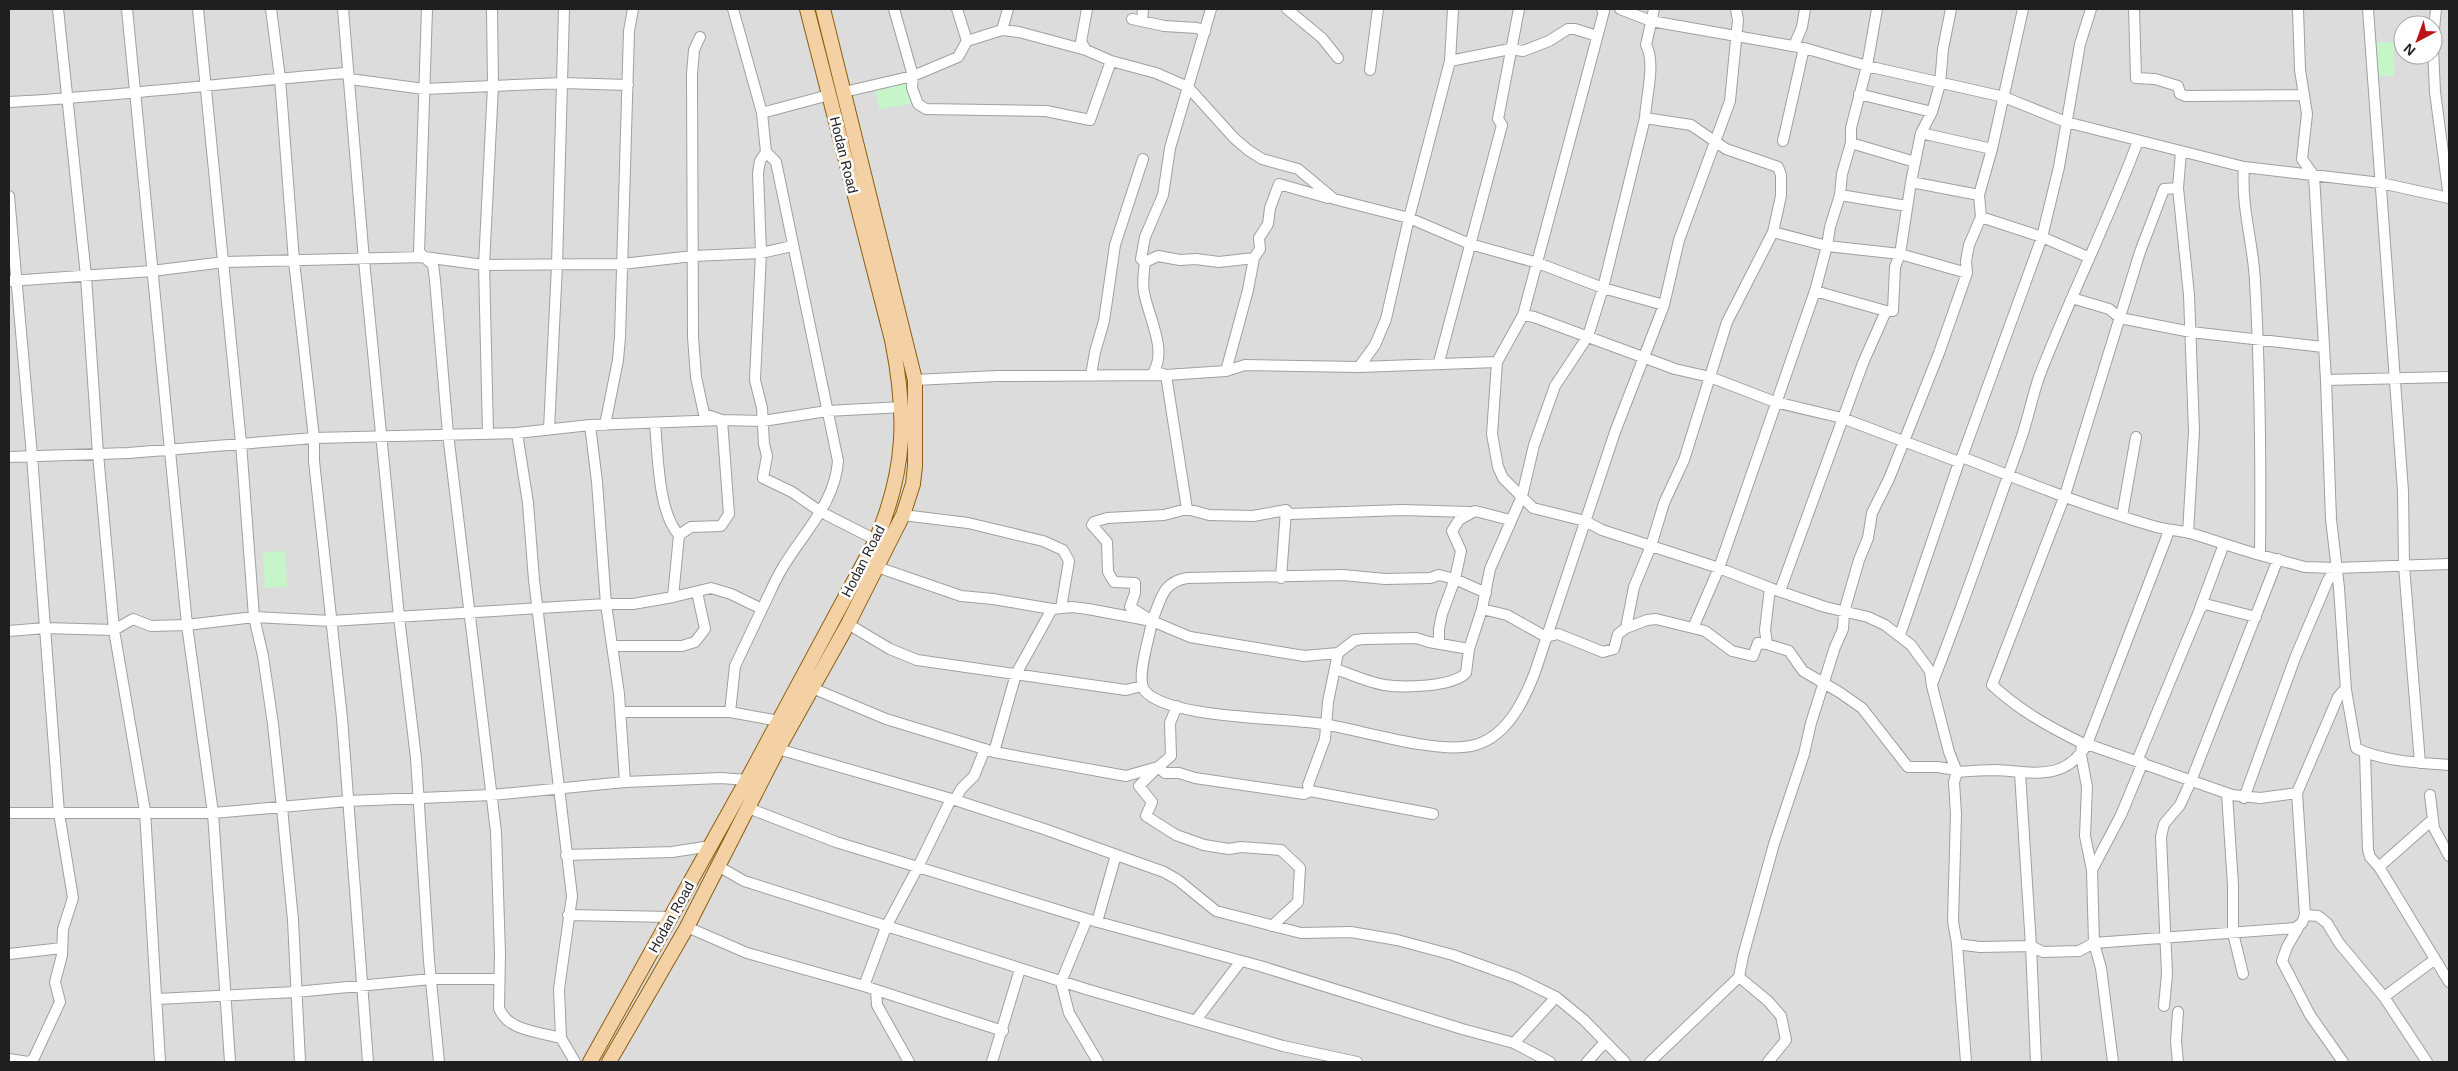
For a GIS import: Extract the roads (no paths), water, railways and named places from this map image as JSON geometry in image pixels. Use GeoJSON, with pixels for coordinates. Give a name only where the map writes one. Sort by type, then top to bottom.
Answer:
{"type":"FeatureCollection","features":[{"type":"Feature","properties":{"kind":"main road","name":"Hodan Road"},"geometry":{"type":"LineString","coordinates":[[590,1062],[747,780],[876,540],[896,484],[901,448],[902,407],[892,340],[807,9]]}},
{"type":"Feature","properties":{"kind":"main road","name":"Hodan Road"},"geometry":{"type":"LineString","coordinates":[[609,1062],[687,927],[778,749],[848,624],[903,514],[913,484],[915,466],[915,380],[823,9]]}},
{"type":"Feature","properties":{"kind":"street"},"geometry":{"type":"LineString","coordinates":[[58,9],[86,276],[98,454],[114,630],[145,812],[160,1062]]}},
{"type":"Feature","properties":{"kind":"street"},"geometry":{"type":"LineString","coordinates":[[127,9],[187,624],[213,813],[230,1062]]}},
{"type":"Feature","properties":{"kind":"street"},"geometry":{"type":"LineString","coordinates":[[198,9],[241,443],[254,617],[263,656],[274,724],[293,920],[300,1062]]}},
{"type":"Feature","properties":{"kind":"street"},"geometry":{"type":"LineString","coordinates":[[272,9],[280,78],[294,261],[314,438],[314,460],[348,802],[368,1062]]}},
{"type":"Feature","properties":{"kind":"street"},"geometry":{"type":"LineString","coordinates":[[344,9],[364,260],[419,798],[438,1062]]}},
{"type":"Feature","properties":{"kind":"street"},"geometry":{"type":"LineString","coordinates":[[427,9],[419,252],[433,265],[448,434],[492,795],[499,902],[499,1008],[502,1016],[509,1024],[561,1038]]}},
{"type":"Feature","properties":{"kind":"street"},"geometry":{"type":"LineString","coordinates":[[488,433],[484,265],[493,86],[492,9]]}},
{"type":"Feature","properties":{"kind":"street"},"geometry":{"type":"LineString","coordinates":[[549,429],[563,83],[564,9]]}},
{"type":"Feature","properties":{"kind":"street"},"geometry":{"type":"LineString","coordinates":[[605,425],[618,360],[629,31],[633,9]]}},
{"type":"Feature","properties":{"kind":"street"},"geometry":{"type":"LineString","coordinates":[[730,712],[735,666],[783,567],[822,512],[837,475],[838,461],[776,162],[766,152],[762,113],[733,9]]}},
{"type":"Feature","properties":{"kind":"street"},"geometry":{"type":"LineString","coordinates":[[894,9],[913,76],[912,88],[918,104],[926,109],[1046,111],[1090,120],[1112,61]]}},
{"type":"Feature","properties":{"kind":"street"},"geometry":{"type":"LineString","coordinates":[[956,9],[967,41]]}},
{"type":"Feature","properties":{"kind":"street"},"geometry":{"type":"LineString","coordinates":[[1002,30],[1008,9]]}},
{"type":"Feature","properties":{"kind":"street"},"geometry":{"type":"LineString","coordinates":[[1086,50],[1081,42],[1087,9]]}},
{"type":"Feature","properties":{"kind":"street"},"geometry":{"type":"LineString","coordinates":[[1143,9],[1137,20],[1164,26],[1197,28],[1205,32]]}},
{"type":"Feature","properties":{"kind":"street"},"geometry":{"type":"LineString","coordinates":[[1166,375],[1154,371],[1160,350],[1143,289],[1145,262],[1141,259],[1142,247],[1163,195],[1168,154],[1211,9]]}},
{"type":"Feature","properties":{"kind":"street"},"geometry":{"type":"LineString","coordinates":[[1287,9],[1322,38],[1338,58]]}},
{"type":"Feature","properties":{"kind":"street"},"geometry":{"type":"LineString","coordinates":[[1370,70],[1378,9]]}},
{"type":"Feature","properties":{"kind":"street"},"geometry":{"type":"LineString","coordinates":[[1359,367],[1375,345],[1386,319],[1409,218],[1450,61],[1453,9]]}},
{"type":"Feature","properties":{"kind":"street"},"geometry":{"type":"LineString","coordinates":[[1439,362],[1502,125],[1498,119],[1519,9]]}},
{"type":"Feature","properties":{"kind":"street"},"geometry":{"type":"LineString","coordinates":[[1602,9],[1604,12],[1523,315],[1497,362],[1492,434],[1498,467],[1503,478],[1534,508],[1585,522],[1602,530],[1719,568],[1844,612],[1868,617],[1900,635],[1924,661],[1930,671],[1932,686],[1957,771],[1954,782],[1956,814],[1953,921],[1957,944],[1966,1062]]}},
{"type":"Feature","properties":{"kind":"street"},"geometry":{"type":"LineString","coordinates":[[1620,9],[1651,21],[1799,47],[1940,84],[2004,97],[2066,122],[2244,167],[2381,183],[2449,198],[2435,92],[2434,65]]}},
{"type":"Feature","properties":{"kind":"street"},"geometry":{"type":"LineString","coordinates":[[1336,669],[1384,685],[1413,686],[1452,682],[1466,673],[1469,648],[1482,610],[1490,570],[1522,496],[1534,445],[1555,386],[1588,336],[1603,288],[1645,118],[1650,66],[1650,54],[1646,46],[1654,9]]}},
{"type":"Feature","properties":{"kind":"street"},"geometry":{"type":"LineString","coordinates":[[1486,593],[1455,579],[1439,575],[1430,578],[1385,579],[1343,575],[1281,578],[1221,577],[1174,580],[1168,586],[1152,621],[1143,660],[1142,686],[1146,692],[1159,700],[1177,706],[1257,719],[1327,724],[1405,741],[1454,747],[1472,746],[1500,731],[1516,712],[1526,695],[1585,522],[1644,356],[1664,306],[1679,240],[1730,101],[1738,20],[1736,9]]}},
{"type":"Feature","properties":{"kind":"street"},"geometry":{"type":"LineString","coordinates":[[1783,141],[1805,9]]}},
{"type":"Feature","properties":{"kind":"street"},"geometry":{"type":"LineString","coordinates":[[1693,628],[1719,568],[1815,291],[1830,227],[1840,195],[1842,174],[1851,144],[1851,128],[1867,66],[1877,9]]}},
{"type":"Feature","properties":{"kind":"street"},"geometry":{"type":"LineString","coordinates":[[1815,291],[1886,311],[1893,311],[1895,267],[1900,254],[1911,182],[1921,133],[1932,112],[1940,84],[1943,49],[1951,9]]}},
{"type":"Feature","properties":{"kind":"street"},"geometry":{"type":"LineString","coordinates":[[1650,1062],[1739,977],[1774,844],[1804,754],[1811,723],[1843,629],[1844,612],[1859,560],[1868,538],[1872,513],[1904,441],[1939,353],[1967,273],[1966,261],[1969,245],[1981,217],[1979,195],[1992,149],[2023,9]]}},
{"type":"Feature","properties":{"kind":"street"},"geometry":{"type":"LineString","coordinates":[[1900,635],[2042,237],[2059,167],[2080,44],[2091,9]]}},
{"type":"Feature","properties":{"kind":"street"},"geometry":{"type":"LineString","coordinates":[[2134,9],[2136,78],[2164,81],[2178,86],[2180,94],[2186,96],[2304,95]]}},
{"type":"Feature","properties":{"kind":"street"},"geometry":{"type":"LineString","coordinates":[[2298,9],[2300,70],[2308,114],[2302,159],[2314,176],[2326,380],[2331,519],[2346,690],[2356,748],[2365,753],[2420,763],[2449,764]]}},
{"type":"Feature","properties":{"kind":"street"},"geometry":{"type":"LineString","coordinates":[[2368,9],[2403,491],[2404,566],[2420,763]]}},
{"type":"Feature","properties":{"kind":"street"},"geometry":{"type":"LineString","coordinates":[[1450,61],[1510,49],[1524,51],[1550,41],[1568,29],[1576,28],[1597,36]]}},
{"type":"Feature","properties":{"kind":"street"},"geometry":{"type":"LineString","coordinates":[[844,92],[913,76],[958,57],[967,41],[1002,30],[1019,32],[1086,50],[1112,61],[1156,73],[1188,87],[1234,138],[1248,150],[1262,159],[1298,169],[1330,197],[1339,201]]}},
{"type":"Feature","properties":{"kind":"street"},"geometry":{"type":"LineString","coordinates":[[700,37],[694,50],[692,74],[693,337],[696,377],[704,414],[722,420]]}},
{"type":"Feature","properties":{"kind":"street"},"geometry":{"type":"LineString","coordinates":[[9,102],[66,99],[345,73],[350,79],[424,89],[563,83],[628,85]]}},
{"type":"Feature","properties":{"kind":"street"},"geometry":{"type":"LineString","coordinates":[[1859,94],[1932,112]]}},
{"type":"Feature","properties":{"kind":"street"},"geometry":{"type":"LineString","coordinates":[[762,113],[829,95]]}},
{"type":"Feature","properties":{"kind":"street"},"geometry":{"type":"LineString","coordinates":[[1626,628],[1634,587],[1651,546],[1664,503],[1684,460],[1727,322],[1772,232],[1782,196],[1781,175],[1778,167],[1726,149],[1691,126],[1645,118]]}},
{"type":"Feature","properties":{"kind":"street"},"geometry":{"type":"LineString","coordinates":[[1921,133],[1992,149]]}},
{"type":"Feature","properties":{"kind":"street"},"geometry":{"type":"LineString","coordinates":[[1932,686],[1970,586],[2038,379],[2088,257],[2117,196],[2138,141]]}},
{"type":"Feature","properties":{"kind":"street"},"geometry":{"type":"LineString","coordinates":[[1851,144],[1915,162]]}},
{"type":"Feature","properties":{"kind":"street"},"geometry":{"type":"LineString","coordinates":[[766,152],[760,161],[758,172],[761,253],[755,370],[767,456],[763,478],[792,492],[822,512],[876,540]]}},
{"type":"Feature","properties":{"kind":"street"},"geometry":{"type":"LineString","coordinates":[[2181,152],[2178,188],[2191,332],[2194,431],[2188,533]]}},
{"type":"Feature","properties":{"kind":"street"},"geometry":{"type":"LineString","coordinates":[[1092,375],[1094,352],[1104,321],[1115,245],[1143,158]]}},
{"type":"Feature","properties":{"kind":"street"},"geometry":{"type":"LineString","coordinates":[[2244,167],[2242,192],[2254,265],[2258,338],[2261,442],[2260,555]]}},
{"type":"Feature","properties":{"kind":"street"},"geometry":{"type":"LineString","coordinates":[[1911,182],[1979,195]]}},
{"type":"Feature","properties":{"kind":"street"},"geometry":{"type":"LineString","coordinates":[[1226,371],[1248,290],[1254,258],[1260,250],[1260,238],[1268,224],[1270,208],[1279,184],[1409,218],[1470,244],[1538,262],[1603,288],[1664,306]]}},
{"type":"Feature","properties":{"kind":"street"},"geometry":{"type":"LineString","coordinates":[[2113,1062],[2102,974],[2094,944],[2092,870],[2085,836],[2087,787],[2081,754],[2082,743],[2047,726],[2028,711],[2014,705],[1992,685],[2065,495],[2140,252],[2164,189],[2178,188]]}},
{"type":"Feature","properties":{"kind":"street"},"geometry":{"type":"LineString","coordinates":[[1840,195],[1907,206]]}},
{"type":"Feature","properties":{"kind":"street"},"geometry":{"type":"LineString","coordinates":[[9,196],[13,280],[32,456],[59,813],[73,898],[63,929],[62,948],[55,982],[60,1002],[35,1057],[28,1062],[9,1059]]}},
{"type":"Feature","properties":{"kind":"street"},"geometry":{"type":"LineString","coordinates":[[1981,217],[2042,237],[2088,257]]}},
{"type":"Feature","properties":{"kind":"street"},"geometry":{"type":"LineString","coordinates":[[1772,232],[1827,246],[1900,254],[1967,273]]}},
{"type":"Feature","properties":{"kind":"street"},"geometry":{"type":"LineString","coordinates":[[13,280],[152,271],[224,262],[424,257],[484,265],[622,264],[693,256],[761,253],[792,246]]}},
{"type":"Feature","properties":{"kind":"street"},"geometry":{"type":"LineString","coordinates":[[1145,262],[1158,256],[1180,260],[1196,259],[1219,262],[1254,258]]}},
{"type":"Feature","properties":{"kind":"street"},"geometry":{"type":"LineString","coordinates":[[2072,298],[2109,309],[2120,318],[2191,332],[2258,338],[2323,347]]}},
{"type":"Feature","properties":{"kind":"street"},"geometry":{"type":"LineString","coordinates":[[1767,644],[1765,630],[1775,589],[1863,363],[1886,311]]}},
{"type":"Feature","properties":{"kind":"street"},"geometry":{"type":"LineString","coordinates":[[1523,315],[1588,336],[1675,369],[1710,377],[1775,402],[1842,418],[2169,531],[2188,533],[2306,567],[2336,568],[2449,564]]}},
{"type":"Feature","properties":{"kind":"street"},"geometry":{"type":"LineString","coordinates":[[915,380],[997,376],[1166,375],[1226,371],[1245,365],[1359,367],[1439,362],[1497,362]]}},
{"type":"Feature","properties":{"kind":"street"},"geometry":{"type":"LineString","coordinates":[[1166,375],[1187,509]]}},
{"type":"Feature","properties":{"kind":"street"},"geometry":{"type":"LineString","coordinates":[[2326,380],[2449,377]]}},
{"type":"Feature","properties":{"kind":"street"},"geometry":{"type":"LineString","coordinates":[[9,457],[170,450],[314,438],[518,433],[590,425],[722,420],[763,421],[827,411],[902,407]]}},
{"type":"Feature","properties":{"kind":"street"},"geometry":{"type":"LineString","coordinates":[[679,535],[691,527],[721,526],[730,514],[722,420]]}},
{"type":"Feature","properties":{"kind":"street"},"geometry":{"type":"LineString","coordinates":[[655,424],[666,506],[675,530],[679,535],[673,597]]}},
{"type":"Feature","properties":{"kind":"street"},"geometry":{"type":"LineString","coordinates":[[590,425],[597,482],[606,604],[621,712],[625,782]]}},
{"type":"Feature","properties":{"kind":"street"},"geometry":{"type":"LineString","coordinates":[[518,433],[528,503],[537,609],[572,896],[559,989],[561,1038],[575,1062]]}},
{"type":"Feature","properties":{"kind":"street"},"geometry":{"type":"LineString","coordinates":[[2122,516],[2136,437]]}},
{"type":"Feature","properties":{"kind":"street"},"geometry":{"type":"LineString","coordinates":[[1286,510],[1253,516],[1209,515],[1187,509],[1164,515],[1100,518],[1092,524],[1107,542],[1108,572],[1114,582],[1134,584],[1135,593],[1130,607],[1152,621],[1190,636],[1304,656],[1338,654],[1355,640],[1416,638],[1439,644],[1469,648]]}},
{"type":"Feature","properties":{"kind":"street"},"geometry":{"type":"LineString","coordinates":[[1286,510],[1290,514],[1402,510],[1471,512],[1474,510],[1510,520]]}},
{"type":"Feature","properties":{"kind":"street"},"geometry":{"type":"LineString","coordinates":[[1281,578],[1286,510]]}},
{"type":"Feature","properties":{"kind":"street"},"geometry":{"type":"LineString","coordinates":[[1439,644],[1442,614],[1455,579],[1460,551],[1452,531],[1459,520],[1471,512]]}},
{"type":"Feature","properties":{"kind":"street"},"geometry":{"type":"LineString","coordinates":[[864,986],[886,927],[953,800],[974,776],[990,750],[1016,674],[1056,608],[1069,561],[1067,554],[1062,550],[1043,541],[968,523],[903,514]]}},
{"type":"Feature","properties":{"kind":"street"},"geometry":{"type":"LineString","coordinates":[[1482,610],[1507,615],[1546,637],[1558,634],[1603,652],[1614,649],[1618,634],[1626,628],[1647,620],[1656,619],[1705,631],[1732,651],[1752,656],[1758,643],[1767,644],[1790,651],[1803,671],[1862,708],[1908,767],[1938,767],[1957,771],[1995,770],[2045,774],[2064,768],[2081,754],[2087,744],[2118,658],[2169,531]]}},
{"type":"Feature","properties":{"kind":"street"},"geometry":{"type":"LineString","coordinates":[[2092,870],[2121,815],[2224,544]]}},
{"type":"Feature","properties":{"kind":"street"},"geometry":{"type":"LineString","coordinates":[[2164,1006],[2167,974],[2161,837],[2164,824],[2180,805],[2191,781],[2278,559]]}},
{"type":"Feature","properties":{"kind":"street"},"geometry":{"type":"LineString","coordinates":[[877,567],[961,596],[1056,608],[1080,608],[1152,621]]}},
{"type":"Feature","properties":{"kind":"street"},"geometry":{"type":"LineString","coordinates":[[2244,798],[2295,658],[2328,580],[2336,568]]}},
{"type":"Feature","properties":{"kind":"street"},"geometry":{"type":"LineString","coordinates":[[9,632],[44,628],[114,630],[133,619],[151,626],[254,617],[331,620],[634,604],[711,588],[731,594],[762,609]]}},
{"type":"Feature","properties":{"kind":"street"},"geometry":{"type":"LineString","coordinates":[[612,646],[682,646],[695,642],[705,629],[697,592]]}},
{"type":"Feature","properties":{"kind":"street"},"geometry":{"type":"LineString","coordinates":[[2200,609],[2205,604],[2256,617]]}},
{"type":"Feature","properties":{"kind":"street"},"geometry":{"type":"LineString","coordinates":[[848,624],[890,649],[917,660],[1126,690],[1142,686]]}},
{"type":"Feature","properties":{"kind":"street"},"geometry":{"type":"LineString","coordinates":[[1310,791],[1308,785],[1325,739],[1328,702],[1338,654]]}},
{"type":"Feature","properties":{"kind":"street"},"geometry":{"type":"LineString","coordinates":[[812,688],[886,718],[990,750],[1126,776],[1158,766]]}},
{"type":"Feature","properties":{"kind":"street"},"geometry":{"type":"LineString","coordinates":[[2344,1062],[2310,1015],[2282,961],[2287,947],[2305,915],[2297,793],[2338,696],[2344,689],[2346,690]]}},
{"type":"Feature","properties":{"kind":"street"},"geometry":{"type":"LineString","coordinates":[[1177,706],[1170,723],[1171,756],[1158,766],[1139,786],[1152,802],[1146,816],[1176,835],[1197,843],[1229,849],[1241,847],[1281,850],[1300,868],[1298,902],[1272,926]]}},
{"type":"Feature","properties":{"kind":"street"},"geometry":{"type":"LineString","coordinates":[[621,712],[730,712],[779,721]]}},
{"type":"Feature","properties":{"kind":"street"},"geometry":{"type":"LineString","coordinates":[[2087,744],[2227,794],[2244,798],[2297,793]]}},
{"type":"Feature","properties":{"kind":"street"},"geometry":{"type":"LineString","coordinates":[[778,749],[953,800],[1164,872],[1178,880],[1216,911],[1301,933],[1352,932],[1397,940],[1453,955],[1540,988],[1556,997],[1625,1062]]}},
{"type":"Feature","properties":{"kind":"street"},"geometry":{"type":"LineString","coordinates":[[2365,753],[2368,850],[2370,857],[2379,868],[2449,982]]}},
{"type":"Feature","properties":{"kind":"street"},"geometry":{"type":"LineString","coordinates":[[1158,766],[1165,773],[1179,773],[1195,778],[1279,792],[1304,794],[1310,791],[1433,814]]}},
{"type":"Feature","properties":{"kind":"street"},"geometry":{"type":"LineString","coordinates":[[2020,772],[2036,1062]]}},
{"type":"Feature","properties":{"kind":"street"},"geometry":{"type":"LineString","coordinates":[[9,813],[213,813],[348,802],[492,795],[625,782],[720,778],[747,780]]}},
{"type":"Feature","properties":{"kind":"street"},"geometry":{"type":"LineString","coordinates":[[2227,794],[2233,885],[2233,933],[2243,974]]}},
{"type":"Feature","properties":{"kind":"street"},"geometry":{"type":"LineString","coordinates":[[2430,795],[2432,820],[2449,856]]}},
{"type":"Feature","properties":{"kind":"street"},"geometry":{"type":"LineString","coordinates":[[748,808],[836,842],[1092,920],[1241,960],[1462,1029],[1514,1043],[1550,1062]]}},
{"type":"Feature","properties":{"kind":"street"},"geometry":{"type":"LineString","coordinates":[[2379,868],[2432,820]]}},
{"type":"Feature","properties":{"kind":"street"},"geometry":{"type":"LineString","coordinates":[[566,855],[672,852],[710,846]]}},
{"type":"Feature","properties":{"kind":"street"},"geometry":{"type":"LineString","coordinates":[[1098,1062],[1069,1013],[1061,982],[1092,920],[1116,855]]}},
{"type":"Feature","properties":{"kind":"street"},"geometry":{"type":"LineString","coordinates":[[718,866],[744,881],[1020,970],[1283,1046],[1357,1062]]}},
{"type":"Feature","properties":{"kind":"street"},"geometry":{"type":"LineString","coordinates":[[568,915],[671,918]]}},
{"type":"Feature","properties":{"kind":"street"},"geometry":{"type":"LineString","coordinates":[[2305,915],[2318,916],[2328,923],[2339,943],[2384,997],[2427,1062]]}},
{"type":"Feature","properties":{"kind":"street"},"geometry":{"type":"LineString","coordinates":[[1957,944],[1980,948],[2031,946],[2043,952],[2079,950],[2094,944],[2295,928],[2299,926]]}},
{"type":"Feature","properties":{"kind":"street"},"geometry":{"type":"LineString","coordinates":[[687,927],[747,952],[864,986],[1003,1030]]}},
{"type":"Feature","properties":{"kind":"street"},"geometry":{"type":"LineString","coordinates":[[9,954],[62,948]]}},
{"type":"Feature","properties":{"kind":"street"},"geometry":{"type":"LineString","coordinates":[[1196,1020],[1241,960]]}},
{"type":"Feature","properties":{"kind":"street"},"geometry":{"type":"LineString","coordinates":[[2384,997],[2434,960]]}},
{"type":"Feature","properties":{"kind":"street"},"geometry":{"type":"LineString","coordinates":[[992,1062],[1020,970]]}},
{"type":"Feature","properties":{"kind":"street"},"geometry":{"type":"LineString","coordinates":[[1739,977],[1768,1001],[1780,1016],[1786,1040],[1768,1062]]}},
{"type":"Feature","properties":{"kind":"street"},"geometry":{"type":"LineString","coordinates":[[157,999],[296,992],[431,979],[499,979]]}},
{"type":"Feature","properties":{"kind":"street"},"geometry":{"type":"LineString","coordinates":[[876,990],[877,1005],[909,1062]]}},
{"type":"Feature","properties":{"kind":"street"},"geometry":{"type":"LineString","coordinates":[[1514,1043],[1556,997]]}},
{"type":"Feature","properties":{"kind":"street"},"geometry":{"type":"LineString","coordinates":[[2178,1012],[2176,1041],[2178,1062]]}},
{"type":"Feature","properties":{"kind":"street"},"geometry":{"type":"LineString","coordinates":[[1587,1062],[1605,1042]]}}]}
